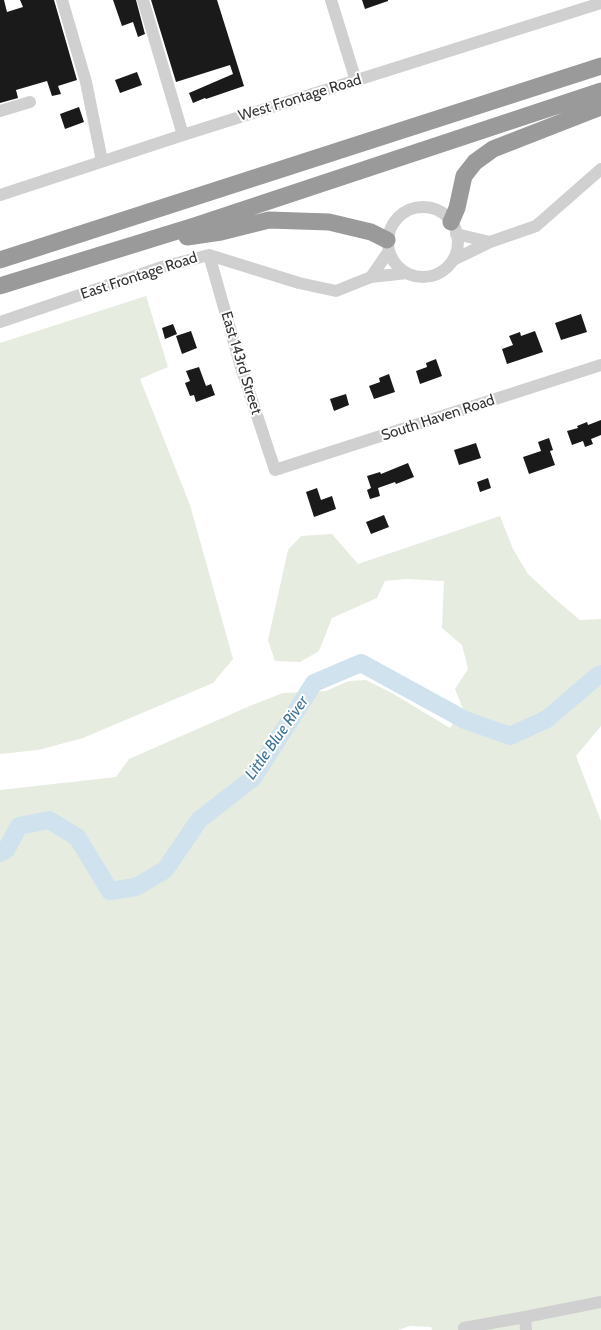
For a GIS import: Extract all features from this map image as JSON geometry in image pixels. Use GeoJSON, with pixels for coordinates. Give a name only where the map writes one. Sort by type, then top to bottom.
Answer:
{"type":"FeatureCollection","features":[{"type":"Feature","properties":{"kind":"highway"},"geometry":{"type":"LineString","coordinates":[[0,260],[601,66]]}},
{"type":"Feature","properties":{"kind":"highway"},"geometry":{"type":"LineString","coordinates":[[0,286],[136,244],[601,91]]}},
{"type":"Feature","properties":{"kind":"highway"},"geometry":{"type":"LineString","coordinates":[[454,228],[464,176],[475,162],[493,149],[601,107]]}},
{"type":"Feature","properties":{"kind":"highway"},"geometry":{"type":"LineString","coordinates":[[136,244],[221,232],[269,220],[329,222],[371,232],[388,246]]}},
{"type":"Feature","properties":{"kind":"street"},"geometry":{"type":"LineString","coordinates":[[62,0],[86,82],[102,161]]}},
{"type":"Feature","properties":{"kind":"street"},"geometry":{"type":"LineString","coordinates":[[143,0],[183,135]]}},
{"type":"Feature","properties":{"kind":"street"},"geometry":{"type":"LineString","coordinates":[[330,0],[356,80]]}},
{"type":"Feature","properties":{"kind":"street","name":"West Frontage Road"},"geometry":{"type":"LineString","coordinates":[[0,195],[183,135],[601,3]]}},
{"type":"Feature","properties":{"kind":"street"},"geometry":{"type":"LineString","coordinates":[[0,111],[30,102]]}},
{"type":"Feature","properties":{"kind":"street"},"geometry":{"type":"LineString","coordinates":[[453,260],[490,242],[536,226],[601,169]]}},
{"type":"Feature","properties":{"kind":"street"},"geometry":{"type":"LineString","coordinates":[[371,278],[388,246],[390,229],[396,219],[404,212],[415,207],[426,207],[437,210],[447,216],[454,228],[457,249],[453,260],[445,269],[435,275],[423,277],[411,275],[401,270],[393,262],[388,246]]}},
{"type":"Feature","properties":{"kind":"street"},"geometry":{"type":"LineString","coordinates":[[454,228],[490,242]]}},
{"type":"Feature","properties":{"kind":"street","name":"East Frontage Road"},"geometry":{"type":"LineString","coordinates":[[0,322],[162,267],[209,255],[299,283],[336,291],[371,278],[407,273]]}},
{"type":"Feature","properties":{"kind":"street","name":"East 143rd Street"},"geometry":{"type":"LineString","coordinates":[[209,255],[240,367],[275,470]]}},
{"type":"Feature","properties":{"kind":"street","name":"South Haven Road"},"geometry":{"type":"LineString","coordinates":[[275,470],[601,365]]}},
{"type":"Feature","properties":{"kind":"street"},"geometry":{"type":"LineString","coordinates":[[464,1328],[601,1302]]}},
{"type":"Feature","properties":{"kind":"street"},"geometry":{"type":"LineString","coordinates":[[525,1317],[526,1330]]}},
{"type":"Feature","properties":{"kind":"shaded area"},"geometry":{"type":"Polygon","coordinates":[[[146,296],[168,367],[140,379],[190,505],[233,659],[213,683],[83,738],[38,750],[0,754],[0,343],[146,296]]]}},
{"type":"Feature","properties":{"kind":"shaded area"},"geometry":{"type":"Polygon","coordinates":[[[500,516],[513,549],[528,574],[580,620],[601,619],[601,726],[576,756],[601,821],[601,1330],[432,1330],[431,1327],[410,1326],[398,1330],[0,1330],[0,790],[116,777],[129,759],[252,705],[283,693],[326,691],[349,681],[366,680],[392,693],[450,728],[463,709],[455,689],[468,669],[462,645],[442,628],[444,581],[405,579],[385,581],[377,598],[332,618],[319,651],[300,662],[275,661],[268,640],[288,550],[301,536],[332,534],[358,564],[500,516]]]}},
{"type":"Feature","properties":{"kind":"building"},"geometry":{"type":"Polygon","coordinates":[[[0,0],[4,0],[7,12],[23,7],[20,0],[54,0],[77,80],[58,86],[61,94],[52,96],[47,81],[16,90],[18,98],[0,103],[0,0]]]}},
{"type":"Feature","properties":{"kind":"building"},"geometry":{"type":"Polygon","coordinates":[[[113,0],[136,0],[145,34],[138,37],[133,22],[122,26],[113,0]]]}},
{"type":"Feature","properties":{"kind":"building"},"geometry":{"type":"Polygon","coordinates":[[[151,0],[217,0],[244,86],[193,103],[189,93],[233,74],[230,65],[176,82],[151,0]]]}},
{"type":"Feature","properties":{"kind":"building"},"geometry":{"type":"Polygon","coordinates":[[[362,0],[388,0],[388,1],[365,9],[362,0]]]}},
{"type":"Feature","properties":{"kind":"building"},"geometry":{"type":"Polygon","coordinates":[[[137,72],[142,85],[120,93],[115,80],[137,72]]]}},
{"type":"Feature","properties":{"kind":"building"},"geometry":{"type":"Polygon","coordinates":[[[79,107],[84,122],[65,129],[60,114],[79,107]]]}},
{"type":"Feature","properties":{"kind":"building"},"geometry":{"type":"Polygon","coordinates":[[[581,314],[587,332],[561,340],[555,323],[581,314]]]}},
{"type":"Feature","properties":{"kind":"building"},"geometry":{"type":"Polygon","coordinates":[[[173,324],[177,334],[165,339],[162,328],[173,324]]]}},
{"type":"Feature","properties":{"kind":"building"},"geometry":{"type":"Polygon","coordinates":[[[191,331],[197,348],[182,354],[176,336],[191,331]]]}},
{"type":"Feature","properties":{"kind":"building"},"geometry":{"type":"Polygon","coordinates":[[[535,331],[543,352],[507,364],[502,349],[513,345],[509,336],[520,332],[521,336],[535,331]]]}},
{"type":"Feature","properties":{"kind":"building"},"geometry":{"type":"Polygon","coordinates":[[[436,359],[442,376],[420,384],[416,371],[427,367],[426,363],[436,359]]]}},
{"type":"Feature","properties":{"kind":"building"},"geometry":{"type":"Polygon","coordinates":[[[199,367],[206,386],[211,384],[215,395],[196,402],[194,395],[190,396],[185,383],[190,381],[186,371],[199,367]]]}},
{"type":"Feature","properties":{"kind":"building"},"geometry":{"type":"Polygon","coordinates":[[[389,374],[395,392],[374,399],[369,386],[380,382],[379,378],[389,374]]]}},
{"type":"Feature","properties":{"kind":"building"},"geometry":{"type":"Polygon","coordinates":[[[346,394],[349,405],[334,411],[330,399],[346,394]]]}},
{"type":"Feature","properties":{"kind":"building"},"geometry":{"type":"Polygon","coordinates":[[[601,420],[601,435],[591,439],[593,444],[585,447],[583,441],[572,445],[567,431],[578,428],[577,426],[587,422],[588,425],[601,420]]]}},
{"type":"Feature","properties":{"kind":"building"},"geometry":{"type":"Polygon","coordinates":[[[549,438],[553,450],[550,451],[555,465],[529,474],[523,457],[541,451],[538,442],[549,438]]]}},
{"type":"Feature","properties":{"kind":"building"},"geometry":{"type":"Polygon","coordinates":[[[476,443],[481,458],[459,465],[454,450],[476,443]]]}},
{"type":"Feature","properties":{"kind":"building"},"geometry":{"type":"Polygon","coordinates":[[[408,463],[414,477],[396,484],[395,482],[378,488],[380,496],[370,499],[367,490],[371,488],[367,476],[380,472],[381,474],[408,463]]]}},
{"type":"Feature","properties":{"kind":"building"},"geometry":{"type":"Polygon","coordinates":[[[488,478],[491,488],[480,492],[477,482],[488,478]]]}},
{"type":"Feature","properties":{"kind":"building"},"geometry":{"type":"Polygon","coordinates":[[[317,488],[321,500],[332,496],[336,509],[314,517],[306,492],[317,488]]]}},
{"type":"Feature","properties":{"kind":"building"},"geometry":{"type":"Polygon","coordinates":[[[384,515],[389,527],[371,534],[366,522],[384,515]]]}},
{"type":"Feature","properties":{"kind":"waterway","name":"Little Blue River"},"geometry":{"type":"LineString","coordinates":[[0,853],[6,850],[19,826],[49,820],[77,837],[110,891],[136,887],[165,870],[199,820],[253,778],[314,683],[361,663],[465,720],[510,736],[547,719],[601,674]]}}]}
